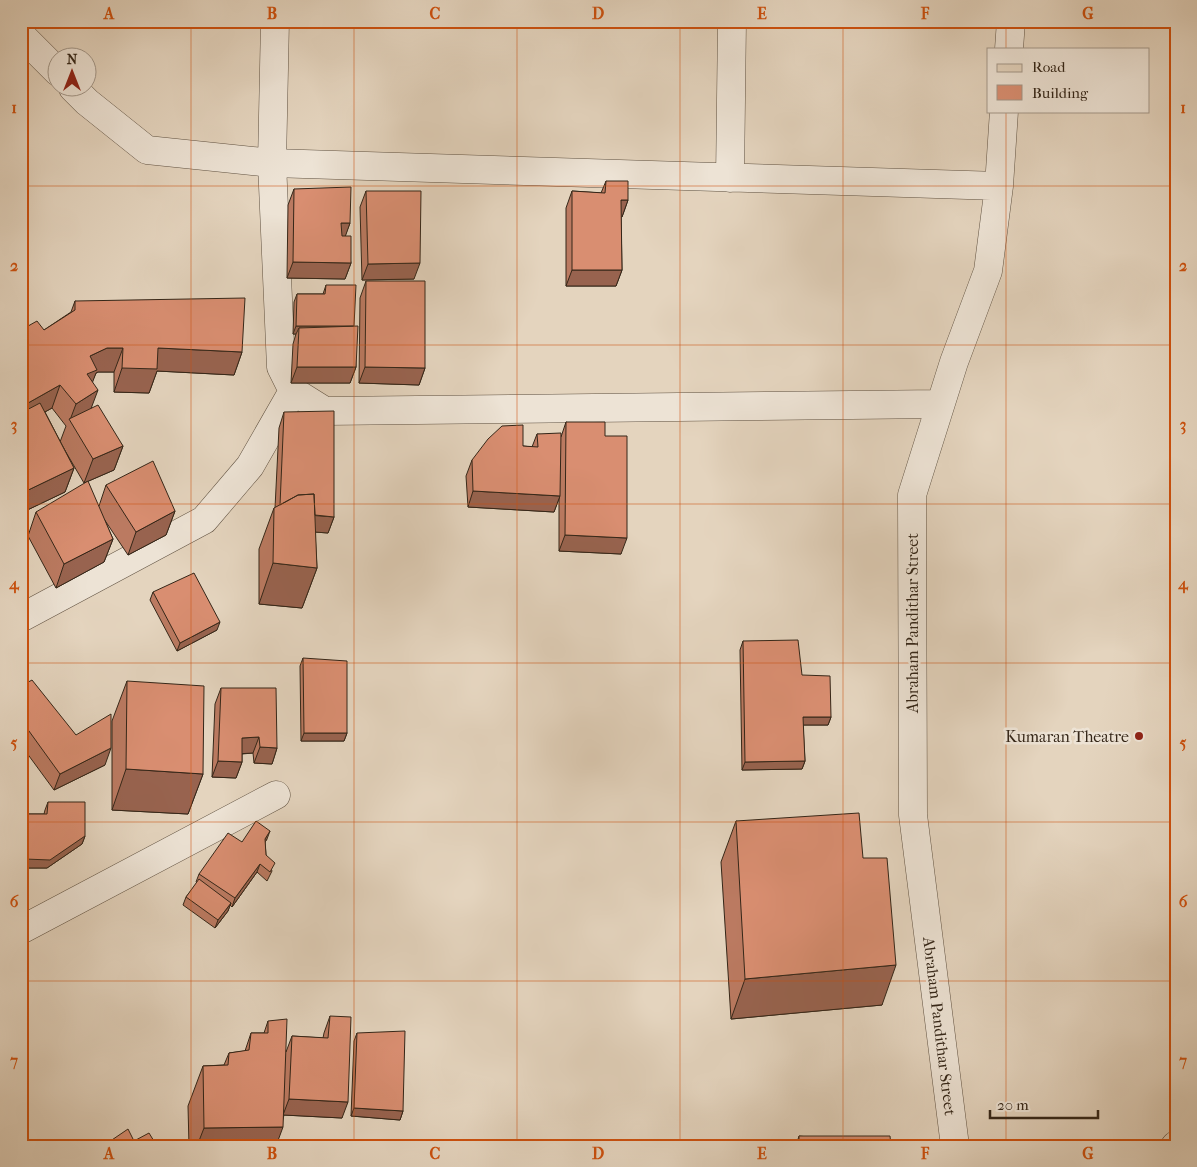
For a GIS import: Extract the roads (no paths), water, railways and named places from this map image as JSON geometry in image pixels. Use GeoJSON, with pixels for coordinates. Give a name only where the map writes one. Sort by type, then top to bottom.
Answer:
{"type":"FeatureCollection","features":[{"type":"Feature","properties":{"kind":"street"},"geometry":{"type":"LineString","coordinates":[[275,21],[272,163],[281,368],[293,391],[325,411],[940,404]]}},
{"type":"Feature","properties":{"kind":"street"},"geometry":{"type":"LineString","coordinates":[[730,178],[732,21]]}},
{"type":"Feature","properties":{"kind":"street"},"geometry":{"type":"LineString","coordinates":[[1009,48],[1011,21]]}},
{"type":"Feature","properties":{"kind":"street"},"geometry":{"type":"LineString","coordinates":[[21,35],[48,62]]}},
{"type":"Feature","properties":{"kind":"street"},"geometry":{"type":"LineString","coordinates":[[83,98],[147,150],[272,163],[999,186]]}},
{"type":"Feature","properties":{"kind":"street","name":"Abraham Pandithar Street"},"geometry":{"type":"LineString","coordinates":[[955,1146],[914,816],[912,495],[940,404],[988,271],[999,186],[1004,112]]}},
{"type":"Feature","properties":{"kind":"street"},"geometry":{"type":"LineString","coordinates":[[21,618],[204,520],[250,466],[293,391]]}},
{"type":"Feature","properties":{"kind":"street"},"geometry":{"type":"LineString","coordinates":[[21,930],[276,795]]}},
{"type":"Feature","properties":{"kind":"place","name":"Kumaran Theatre"},"geometry":{"type":"Point","coordinates":[1139,736]}}]}
